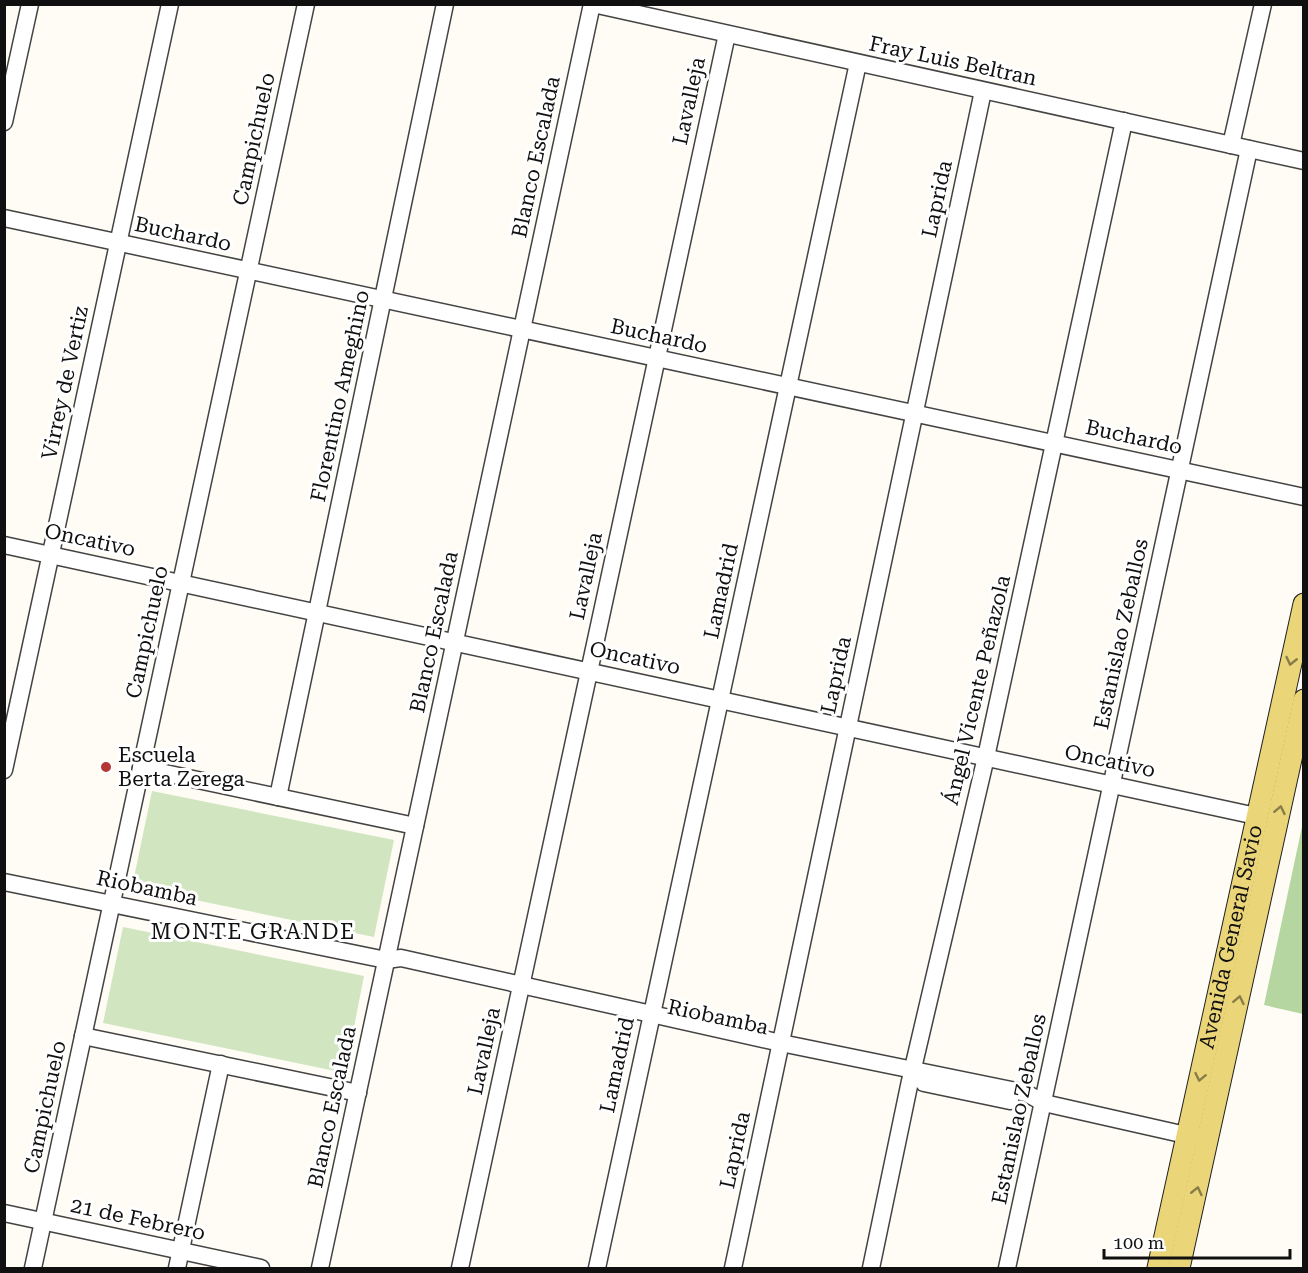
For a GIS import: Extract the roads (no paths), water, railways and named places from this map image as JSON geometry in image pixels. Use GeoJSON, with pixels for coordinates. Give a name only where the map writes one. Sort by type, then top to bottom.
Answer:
{"type":"FeatureCollection","features":[{"type":"Feature","properties":{"kind":"main road","name":"Avenida General Savio"},"geometry":{"type":"LineString","coordinates":[[1158,1269],[1304,604]]}},
{"type":"Feature","properties":{"kind":"main road","name":"Avenida General Savio"},"geometry":{"type":"LineString","coordinates":[[1179,1269],[1304,700]]}},
{"type":"Feature","properties":{"kind":"street"},"geometry":{"type":"LineString","coordinates":[[4,122],[30,4]]}},
{"type":"Feature","properties":{"kind":"street","name":"Virrey de Vertiz"},"geometry":{"type":"LineString","coordinates":[[4,770],[170,4]]}},
{"type":"Feature","properties":{"kind":"street","name":"Campichuelo"},"geometry":{"type":"LineString","coordinates":[[33,1269],[306,4]]}},
{"type":"Feature","properties":{"kind":"street","name":"Florentino Ameghino"},"geometry":{"type":"LineString","coordinates":[[278,797],[445,4]]}},
{"type":"Feature","properties":{"kind":"street","name":"Fray Luis Beltran"},"geometry":{"type":"LineString","coordinates":[[592,4],[1304,161]]}},
{"type":"Feature","properties":{"kind":"street","name":"Blanco Escalada"},"geometry":{"type":"LineString","coordinates":[[320,1269],[592,4]]}},
{"type":"Feature","properties":{"kind":"street"},"geometry":{"type":"LineString","coordinates":[[1231,145],[1263,4]]}},
{"type":"Feature","properties":{"kind":"street","name":"Lavalleja"},"geometry":{"type":"LineString","coordinates":[[460,1269],[727,34]]}},
{"type":"Feature","properties":{"kind":"street","name":"Lamadrid"},"geometry":{"type":"LineString","coordinates":[[597,1269],[858,63]]}},
{"type":"Feature","properties":{"kind":"street","name":"Laprida"},"geometry":{"type":"LineString","coordinates":[[733,1269],[983,91]]}},
{"type":"Feature","properties":{"kind":"street","name":"Ángel Vicente Peñazola"},"geometry":{"type":"LineString","coordinates":[[871,1269],[911,1075],[986,757],[1124,122]]}},
{"type":"Feature","properties":{"kind":"street","name":"Estanislao Zeballos"},"geometry":{"type":"LineString","coordinates":[[1007,1269],[1250,149]]}},
{"type":"Feature","properties":{"kind":"street","name":"Buchardo"},"geometry":{"type":"LineString","coordinates":[[4,219],[1304,497]]}},
{"type":"Feature","properties":{"kind":"street","name":"Oncativo"},"geometry":{"type":"LineString","coordinates":[[4,545],[1256,816]]}},
{"type":"Feature","properties":{"kind":"street"},"geometry":{"type":"LineString","coordinates":[[141,768],[415,826]]}},
{"type":"Feature","properties":{"kind":"street","name":"Riobamba"},"geometry":{"type":"LineString","coordinates":[[4,882],[386,960],[399,969],[520,991],[780,1048],[911,1075],[1026,1093],[1044,1102],[1208,1140]]}},
{"type":"Feature","properties":{"kind":"street"},"geometry":{"type":"LineString","coordinates":[[83,1036],[358,1093]]}},
{"type":"Feature","properties":{"kind":"street"},"geometry":{"type":"LineString","coordinates":[[177,1269],[221,1064]]}},
{"type":"Feature","properties":{"kind":"street","name":"21 de Febrero"},"geometry":{"type":"LineString","coordinates":[[4,1213],[261,1269]]}},
{"type":"Feature","properties":{"kind":"place","name":"Escuela Berta Zerega"},"geometry":{"type":"Point","coordinates":[106,767]}},
{"type":"Feature","properties":{"kind":"district","name":"MONTE GRANDE"},"geometry":{"type":"Point","coordinates":[253,931]}}]}
